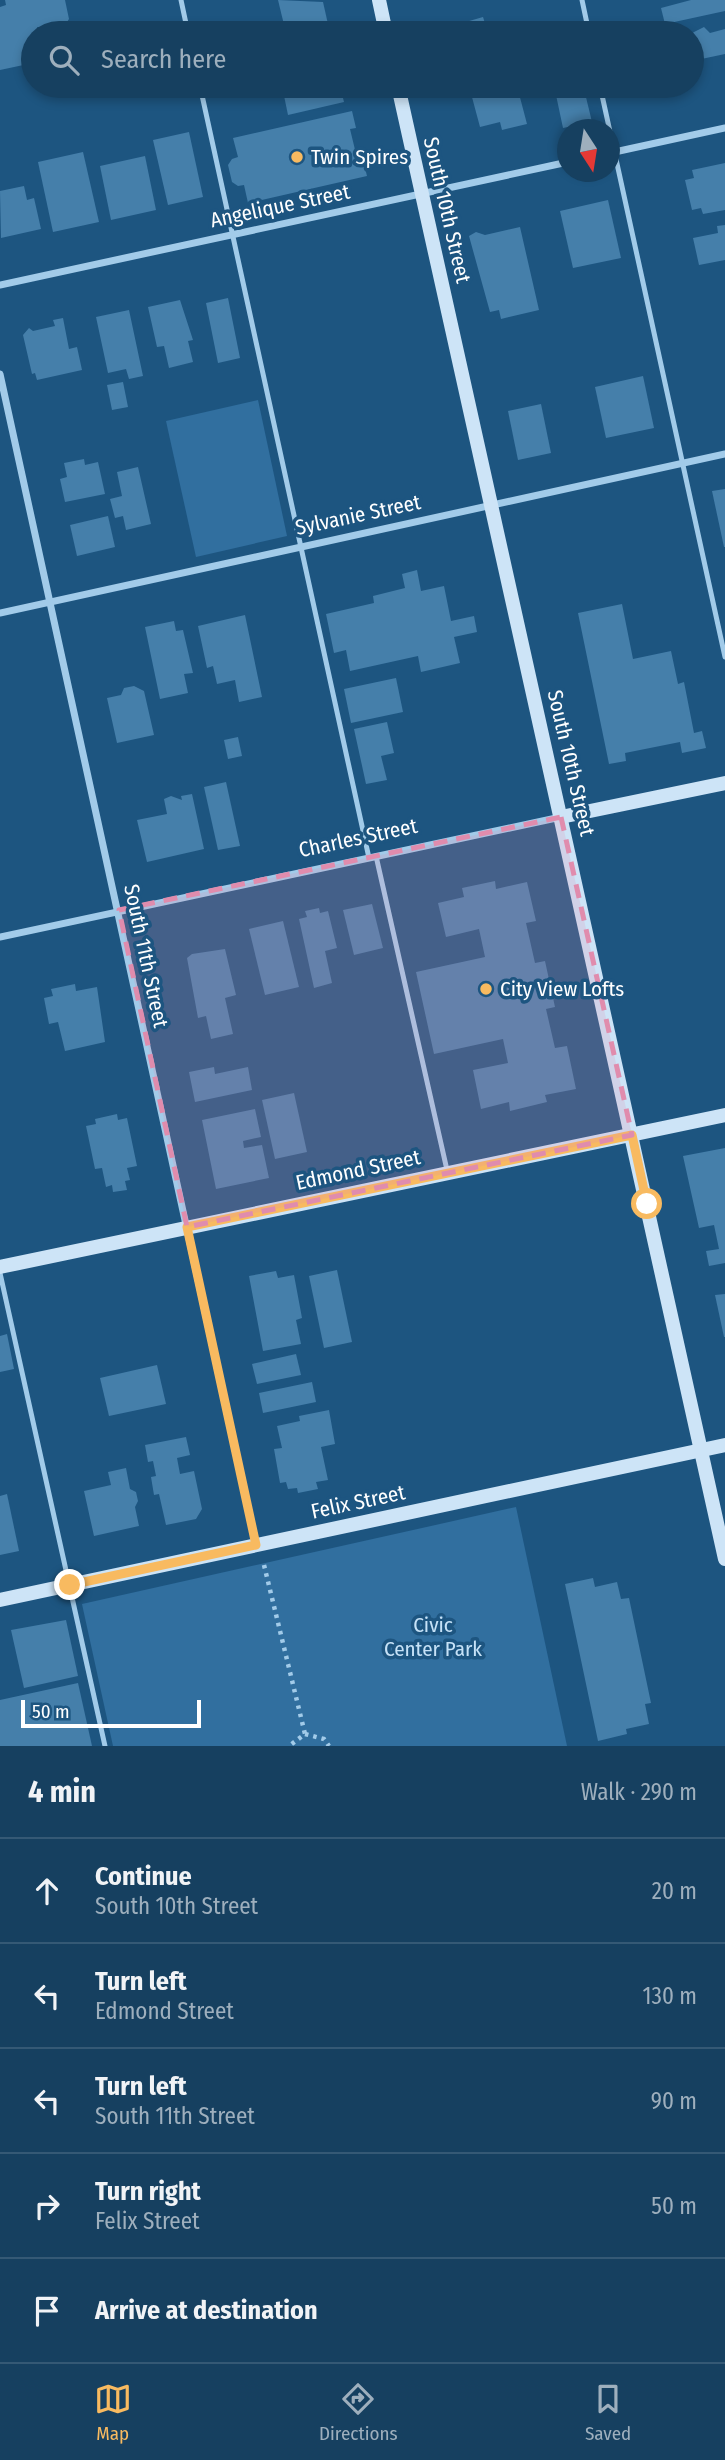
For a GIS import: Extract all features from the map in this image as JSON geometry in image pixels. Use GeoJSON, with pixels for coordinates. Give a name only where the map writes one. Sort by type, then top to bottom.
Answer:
{"type":"FeatureCollection","features":[{"type":"Feature","properties":{"kind":"main road"},"geometry":{"type":"LineString","coordinates":[[379,0],[383,21]]}},
{"type":"Feature","properties":{"kind":"main road","name":"South 10th Street"},"geometry":{"type":"LineString","coordinates":[[401,98],[725,1559]]}},
{"type":"Feature","properties":{"kind":"main road","name":"Charles Street"},"geometry":{"type":"LineString","coordinates":[[561,817],[725,783]]}},
{"type":"Feature","properties":{"kind":"main road","name":"Edmond Street"},"geometry":{"type":"LineString","coordinates":[[0,1267],[725,1115]]}},
{"type":"Feature","properties":{"kind":"main road","name":"Felix Street"},"geometry":{"type":"LineString","coordinates":[[0,1600],[725,1445]]}},
{"type":"Feature","properties":{"kind":"street"},"geometry":{"type":"LineString","coordinates":[[620,151],[725,128]]}},
{"type":"Feature","properties":{"kind":"street","name":"Angelique Street"},"geometry":{"type":"LineString","coordinates":[[0,285],[557,164]]}},
{"type":"Feature","properties":{"kind":"street","name":"South 11th Street"},"geometry":{"type":"LineString","coordinates":[[0,374],[256,1545]]}},
{"type":"Feature","properties":{"kind":"street","name":"Sylvanie Street"},"geometry":{"type":"LineString","coordinates":[[0,613],[725,454]]}},
{"type":"Feature","properties":{"kind":"street","name":"Charles Street"},"geometry":{"type":"LineString","coordinates":[[0,937],[561,817]]}},
{"type":"Feature","properties":{"kind":"lane"},"geometry":{"type":"LineString","coordinates":[[181,0],[185,21]]}},
{"type":"Feature","properties":{"kind":"lane"},"geometry":{"type":"LineString","coordinates":[[582,0],[586,21]]}},
{"type":"Feature","properties":{"kind":"lane"},"geometry":{"type":"LineString","coordinates":[[203,98],[299,546],[447,1173]]}},
{"type":"Feature","properties":{"kind":"lane"},"geometry":{"type":"LineString","coordinates":[[602,98],[606,119]]}},
{"type":"Feature","properties":{"kind":"lane"},"geometry":{"type":"LineString","coordinates":[[618,182],[725,657]]}},
{"type":"Feature","properties":{"kind":"lane"},"geometry":{"type":"LineString","coordinates":[[0,1273],[105,1746]]}},
{"type":"Feature","properties":{"kind":"path"},"geometry":{"type":"LineString","coordinates":[[264,1565],[305,1734]]}},
{"type":"Feature","properties":{"kind":"path"},"geometry":{"type":"LineString","coordinates":[[289,1746],[305,1734]]}},
{"type":"Feature","properties":{"kind":"path"},"geometry":{"type":"LineString","coordinates":[[305,1734],[324,1739],[329,1746]]}},
{"type":"Feature","properties":{"kind":"highlighted area"},"geometry":{"type":"Polygon","coordinates":[[[561,817],[632,1135],[187,1227],[119,910],[561,817]]]}},
{"type":"Feature","properties":{"kind":"green space"},"geometry":{"type":"Polygon","coordinates":[[[258,400],[287,536],[196,557],[166,421],[258,400]]]}},
{"type":"Feature","properties":{"kind":"green space","name":"Civic Center Park"},"geometry":{"type":"Polygon","coordinates":[[[516,1507],[567,1746],[113,1746],[82,1604],[516,1507]]]}},
{"type":"Feature","properties":{"kind":"building"},"geometry":{"type":"Polygon","coordinates":[[[5,0],[65,0],[69,19],[21,21],[21,66],[0,70],[0,7],[6,5],[5,0]]]}},
{"type":"Feature","properties":{"kind":"building"},"geometry":{"type":"Polygon","coordinates":[[[278,0],[323,2],[327,21],[283,21],[278,0]]]}},
{"type":"Feature","properties":{"kind":"building"},"geometry":{"type":"Polygon","coordinates":[[[691,0],[725,0],[725,11],[679,21],[664,21],[661,8],[691,0]]]}},
{"type":"Feature","properties":{"kind":"building"},"geometry":{"type":"Polygon","coordinates":[[[704,27],[710,33],[725,29],[725,54],[704,58],[704,27]]]}},
{"type":"Feature","properties":{"kind":"building"},"geometry":{"type":"Polygon","coordinates":[[[284,98],[343,98],[344,102],[288,115],[284,98]]]}},
{"type":"Feature","properties":{"kind":"building"},"geometry":{"type":"Polygon","coordinates":[[[472,98],[520,98],[527,124],[502,130],[500,122],[480,127],[472,98]]]}},
{"type":"Feature","properties":{"kind":"building"},"geometry":{"type":"Polygon","coordinates":[[[557,98],[586,98],[591,119],[561,119],[557,98]]]}},
{"type":"Feature","properties":{"kind":"building","name":"Twin Spires"},"geometry":{"type":"Polygon","coordinates":[[[352,111],[356,128],[350,129],[357,158],[362,156],[367,176],[248,203],[244,185],[238,186],[232,182],[228,165],[232,159],[238,157],[233,138],[352,111]]]}},
{"type":"Feature","properties":{"kind":"building"},"geometry":{"type":"Polygon","coordinates":[[[189,132],[203,197],[168,205],[153,140],[189,132]]]}},
{"type":"Feature","properties":{"kind":"building"},"geometry":{"type":"Polygon","coordinates":[[[83,152],[99,222],[53,232],[38,162],[83,152]]]}},
{"type":"Feature","properties":{"kind":"building"},"geometry":{"type":"Polygon","coordinates":[[[145,156],[156,210],[111,220],[100,166],[145,156]]]}},
{"type":"Feature","properties":{"kind":"building"},"geometry":{"type":"Polygon","coordinates":[[[725,163],[725,210],[703,214],[701,208],[692,210],[685,180],[694,178],[692,170],[725,163]]]}},
{"type":"Feature","properties":{"kind":"building"},"geometry":{"type":"Polygon","coordinates":[[[24,186],[27,200],[34,198],[41,229],[1,238],[0,191],[24,186]]]}},
{"type":"Feature","properties":{"kind":"building"},"geometry":{"type":"Polygon","coordinates":[[[608,200],[621,258],[573,268],[560,211],[608,200]]]}},
{"type":"Feature","properties":{"kind":"building"},"geometry":{"type":"Polygon","coordinates":[[[725,225],[725,260],[699,265],[693,238],[718,233],[717,226],[725,225]]]}},
{"type":"Feature","properties":{"kind":"building"},"geometry":{"type":"Polygon","coordinates":[[[520,227],[539,310],[501,319],[499,310],[490,312],[469,236],[476,232],[485,235],[520,227]]]}},
{"type":"Feature","properties":{"kind":"building"},"geometry":{"type":"Polygon","coordinates":[[[228,298],[240,358],[218,363],[206,303],[228,298]]]}},
{"type":"Feature","properties":{"kind":"building"},"geometry":{"type":"Polygon","coordinates":[[[180,300],[193,340],[188,341],[193,362],[169,368],[164,346],[157,347],[148,307],[180,300]]]}},
{"type":"Feature","properties":{"kind":"building"},"geometry":{"type":"Polygon","coordinates":[[[129,310],[143,376],[129,379],[126,369],[108,373],[96,317],[129,310]]]}},
{"type":"Feature","properties":{"kind":"building"},"geometry":{"type":"Polygon","coordinates":[[[63,318],[69,349],[77,347],[82,370],[37,380],[35,373],[32,374],[23,335],[29,328],[33,331],[55,326],[53,320],[63,318]]]}},
{"type":"Feature","properties":{"kind":"building"},"geometry":{"type":"Polygon","coordinates":[[[643,376],[654,428],[606,438],[595,387],[643,376]]]}},
{"type":"Feature","properties":{"kind":"building"},"geometry":{"type":"Polygon","coordinates":[[[123,382],[128,407],[112,410],[107,385],[123,382]]]}},
{"type":"Feature","properties":{"kind":"building"},"geometry":{"type":"Polygon","coordinates":[[[541,404],[551,453],[518,460],[508,411],[541,404]]]}},
{"type":"Feature","properties":{"kind":"building"},"geometry":{"type":"Polygon","coordinates":[[[84,459],[85,465],[98,462],[105,494],[65,502],[60,479],[67,477],[64,463],[84,459]]]}},
{"type":"Feature","properties":{"kind":"building"},"geometry":{"type":"Polygon","coordinates":[[[138,467],[151,524],[126,530],[123,516],[115,518],[110,499],[122,496],[117,472],[138,467]]]}},
{"type":"Feature","properties":{"kind":"building"},"geometry":{"type":"Polygon","coordinates":[[[725,489],[725,547],[724,547],[712,491],[725,489]]]}},
{"type":"Feature","properties":{"kind":"building"},"geometry":{"type":"Polygon","coordinates":[[[108,516],[115,547],[77,556],[70,525],[108,516]]]}},
{"type":"Feature","properties":{"kind":"building"},"geometry":{"type":"Polygon","coordinates":[[[417,570],[421,591],[444,586],[451,621],[474,616],[477,632],[454,637],[460,663],[421,672],[418,656],[350,671],[346,650],[334,653],[326,614],[374,603],[373,596],[405,588],[402,574],[417,570]]]}},
{"type":"Feature","properties":{"kind":"building"},"geometry":{"type":"Polygon","coordinates":[[[622,604],[633,659],[671,651],[678,684],[684,682],[694,733],[702,731],[706,748],[682,753],[680,742],[625,753],[626,761],[609,764],[578,613],[622,604]]]}},
{"type":"Feature","properties":{"kind":"building"},"geometry":{"type":"Polygon","coordinates":[[[245,615],[262,697],[239,702],[235,680],[217,684],[213,666],[207,668],[198,626],[245,615]]]}},
{"type":"Feature","properties":{"kind":"building"},"geometry":{"type":"Polygon","coordinates":[[[174,621],[176,631],[183,630],[193,673],[184,674],[188,693],[160,699],[145,627],[174,621]]]}},
{"type":"Feature","properties":{"kind":"building"},"geometry":{"type":"Polygon","coordinates":[[[396,678],[403,712],[351,723],[344,689],[396,678]]]}},
{"type":"Feature","properties":{"kind":"building"},"geometry":{"type":"Polygon","coordinates":[[[134,686],[144,691],[154,735],[117,743],[107,698],[121,695],[124,688],[134,686]]]}},
{"type":"Feature","properties":{"kind":"building"},"geometry":{"type":"Polygon","coordinates":[[[387,722],[394,753],[381,756],[387,780],[366,784],[354,729],[387,722]]]}},
{"type":"Feature","properties":{"kind":"building"},"geometry":{"type":"Polygon","coordinates":[[[238,737],[242,756],[228,759],[224,740],[238,737]]]}},
{"type":"Feature","properties":{"kind":"building"},"geometry":{"type":"Polygon","coordinates":[[[226,782],[240,846],[218,850],[204,787],[226,782]]]}},
{"type":"Feature","properties":{"kind":"building"},"geometry":{"type":"Polygon","coordinates":[[[192,794],[204,849],[147,862],[137,820],[167,814],[164,799],[171,796],[182,800],[181,796],[192,794]]]}},
{"type":"Feature","properties":{"kind":"building","name":"City View Lofts"},"geometry":{"type":"Polygon","coordinates":[[[495,881],[496,889],[527,882],[536,921],[526,923],[535,963],[545,961],[555,1007],[546,1009],[555,1048],[567,1046],[576,1089],[545,1095],[547,1102],[510,1111],[509,1102],[481,1109],[473,1070],[508,1063],[503,1039],[434,1054],[416,972],[485,957],[479,929],[446,937],[438,903],[464,897],[462,888],[495,881]]]}},
{"type":"Feature","properties":{"kind":"building"},"geometry":{"type":"Polygon","coordinates":[[[372,904],[383,948],[354,955],[343,910],[372,904]]]}},
{"type":"Feature","properties":{"kind":"building"},"geometry":{"type":"Polygon","coordinates":[[[319,908],[320,913],[328,911],[337,948],[325,951],[332,983],[314,988],[299,919],[307,917],[305,911],[319,908]]]}},
{"type":"Feature","properties":{"kind":"building"},"geometry":{"type":"Polygon","coordinates":[[[283,921],[299,987],[265,995],[249,929],[283,921]]]}},
{"type":"Feature","properties":{"kind":"building"},"geometry":{"type":"Polygon","coordinates":[[[225,949],[236,995],[225,998],[233,1034],[211,1039],[206,1016],[198,1018],[187,958],[192,954],[225,949]]]}},
{"type":"Feature","properties":{"kind":"building"},"geometry":{"type":"Polygon","coordinates":[[[75,984],[76,991],[97,987],[105,1042],[65,1051],[58,1022],[49,1024],[44,998],[53,996],[51,989],[75,984]]]}},
{"type":"Feature","properties":{"kind":"building"},"geometry":{"type":"Polygon","coordinates":[[[214,1067],[215,1074],[248,1067],[252,1090],[195,1102],[189,1072],[214,1067]]]}},
{"type":"Feature","properties":{"kind":"building"},"geometry":{"type":"Polygon","coordinates":[[[294,1093],[307,1152],[275,1159],[262,1100],[294,1093]]]}},
{"type":"Feature","properties":{"kind":"building"},"geometry":{"type":"Polygon","coordinates":[[[255,1109],[261,1137],[243,1141],[244,1148],[262,1145],[269,1178],[216,1189],[202,1120],[255,1109]]]}},
{"type":"Feature","properties":{"kind":"building"},"geometry":{"type":"Polygon","coordinates":[[[117,1114],[118,1120],[127,1118],[137,1166],[127,1168],[130,1180],[125,1181],[127,1190],[113,1192],[112,1185],[106,1187],[102,1168],[95,1169],[86,1126],[96,1124],[95,1119],[117,1114]]]}},
{"type":"Feature","properties":{"kind":"building"},"geometry":{"type":"Polygon","coordinates":[[[725,1148],[725,1263],[709,1266],[706,1251],[719,1249],[714,1225],[699,1228],[683,1156],[725,1148]]]}},
{"type":"Feature","properties":{"kind":"building"},"geometry":{"type":"Polygon","coordinates":[[[337,1270],[352,1342],[324,1348],[309,1276],[337,1270]]]}},
{"type":"Feature","properties":{"kind":"building"},"geometry":{"type":"Polygon","coordinates":[[[276,1271],[278,1278],[294,1275],[302,1318],[296,1320],[301,1344],[263,1351],[249,1276],[276,1271]]]}},
{"type":"Feature","properties":{"kind":"building"},"geometry":{"type":"Polygon","coordinates":[[[725,1294],[725,1337],[724,1337],[715,1295],[725,1294]]]}},
{"type":"Feature","properties":{"kind":"building"},"geometry":{"type":"Polygon","coordinates":[[[7,1334],[14,1369],[0,1372],[0,1336],[7,1334]]]}},
{"type":"Feature","properties":{"kind":"building"},"geometry":{"type":"Polygon","coordinates":[[[296,1354],[301,1375],[257,1384],[252,1364],[296,1354]]]}},
{"type":"Feature","properties":{"kind":"building"},"geometry":{"type":"Polygon","coordinates":[[[157,1365],[166,1404],[109,1416],[100,1378],[157,1365]]]}},
{"type":"Feature","properties":{"kind":"building"},"geometry":{"type":"Polygon","coordinates":[[[312,1382],[316,1402],[263,1413],[259,1393],[312,1382]]]}},
{"type":"Feature","properties":{"kind":"building"},"geometry":{"type":"Polygon","coordinates":[[[329,1410],[335,1444],[321,1447],[328,1480],[316,1482],[318,1489],[298,1493],[297,1488],[288,1489],[286,1482],[280,1483],[274,1449],[282,1448],[277,1426],[300,1421],[299,1416],[329,1410]]]}},
{"type":"Feature","properties":{"kind":"building"},"geometry":{"type":"Polygon","coordinates":[[[186,1437],[190,1455],[177,1458],[180,1474],[194,1471],[202,1509],[196,1519],[166,1525],[159,1494],[154,1495],[151,1477],[156,1476],[153,1461],[148,1462],[145,1445],[186,1437]]]}},
{"type":"Feature","properties":{"kind":"building"},"geometry":{"type":"Polygon","coordinates":[[[126,1468],[130,1489],[136,1492],[138,1501],[135,1507],[139,1526],[94,1536],[84,1491],[111,1485],[108,1472],[126,1468]]]}},
{"type":"Feature","properties":{"kind":"building"},"geometry":{"type":"Polygon","coordinates":[[[7,1494],[19,1551],[0,1555],[0,1496],[7,1494]]]}},
{"type":"Feature","properties":{"kind":"building"},"geometry":{"type":"Polygon","coordinates":[[[593,1578],[595,1587],[617,1582],[621,1599],[629,1598],[651,1703],[645,1704],[649,1724],[626,1729],[627,1734],[598,1741],[565,1584],[593,1578]]]}},
{"type":"Feature","properties":{"kind":"building"},"geometry":{"type":"Polygon","coordinates":[[[66,1620],[78,1676],[24,1688],[11,1630],[66,1620]]]}},
{"type":"Feature","properties":{"kind":"building"},"geometry":{"type":"Polygon","coordinates":[[[78,1683],[92,1746],[0,1746],[0,1700],[78,1683]]]}},
{"type":"Feature","properties":{"kind":"place","name":"Twin Spires"},"geometry":{"type":"Point","coordinates":[297,157]}},
{"type":"Feature","properties":{"kind":"place","name":"City View Lofts"},"geometry":{"type":"Point","coordinates":[486,989]}},
{"type":"Feature","properties":{"kind":"route"},"geometry":{"type":"LineString","coordinates":[[70,1585],[256,1545],[187,1227],[632,1135],[647,1204]]}}]}
